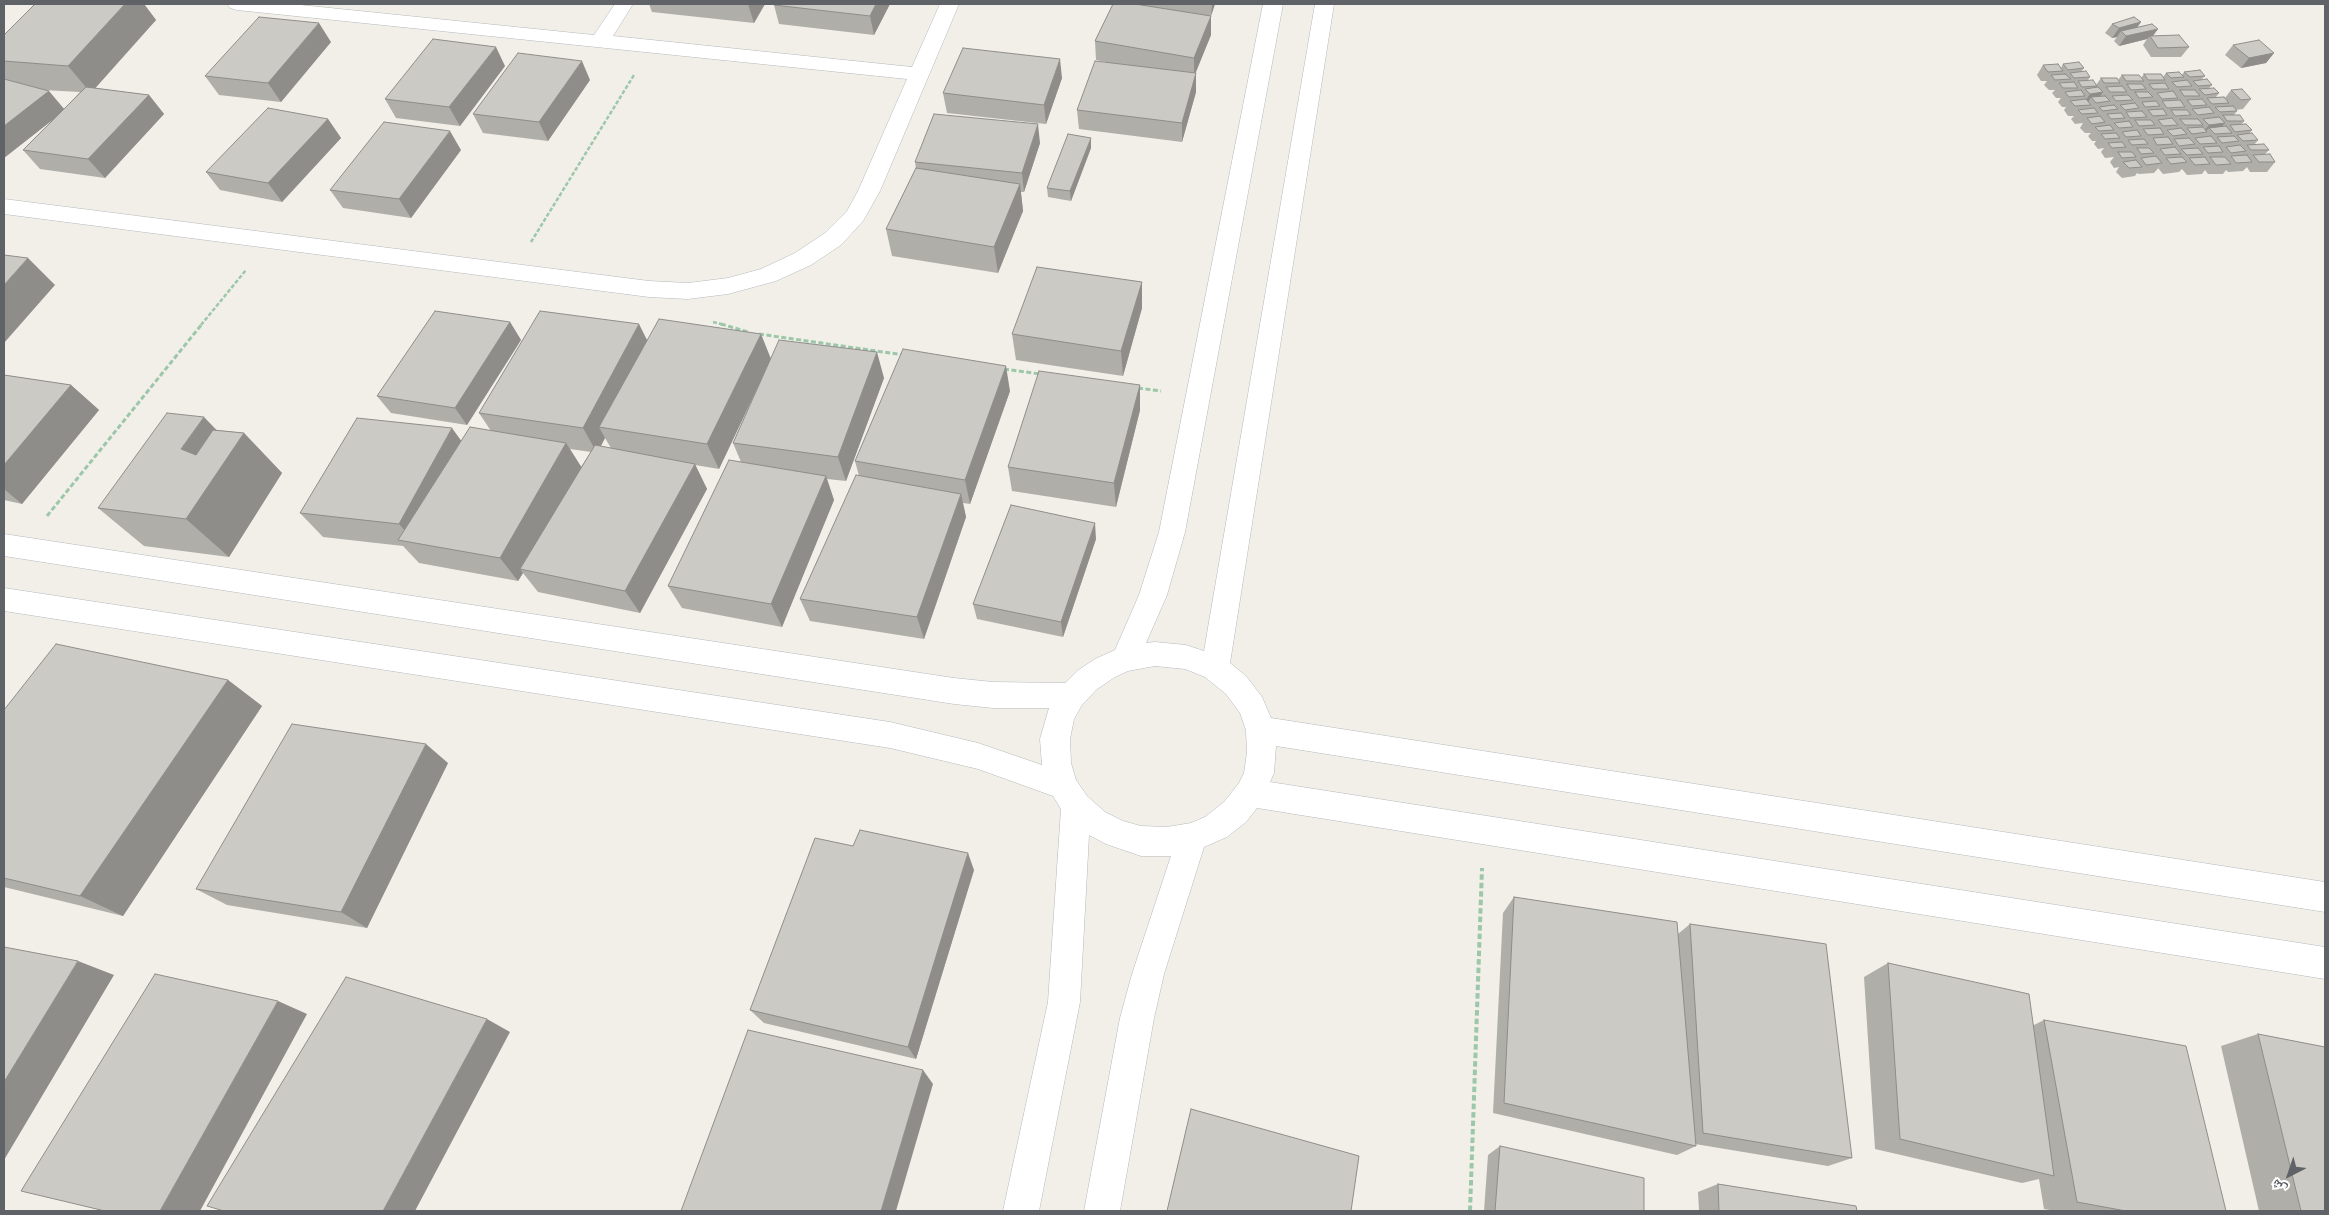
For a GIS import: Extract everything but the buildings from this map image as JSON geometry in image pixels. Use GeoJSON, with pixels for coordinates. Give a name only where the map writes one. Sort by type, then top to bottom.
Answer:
{"type":"FeatureCollection","features":[{"type":"Feature","properties":{"kind":"street"},"geometry":{"type":"LineString","coordinates":[[237,4],[919,74]]}},
{"type":"Feature","properties":{"kind":"street"},"geometry":{"type":"LineString","coordinates":[[600,41],[624,4]]}},
{"type":"Feature","properties":{"kind":"street"},"geometry":{"type":"LineString","coordinates":[[4,207],[649,289],[688,291],[744,282],[768,275],[803,259],[833,239],[855,216],[869,191],[949,4]]}},
{"type":"Feature","properties":{"kind":"street"},"geometry":{"type":"LineString","coordinates":[[1125,659],[1164,563],[1172,532],[1274,4]]}},
{"type":"Feature","properties":{"kind":"street"},"geometry":{"type":"LineString","coordinates":[[1215,668],[1325,4]]}},
{"type":"Feature","properties":{"kind":"street"},"geometry":{"type":"LineString","coordinates":[[12,547],[954,691],[993,695],[1072,696]]}},
{"type":"Feature","properties":{"kind":"street"},"geometry":{"type":"LineString","coordinates":[[4,600],[890,735],[978,756],[1070,796]]}},
{"type":"Feature","properties":{"kind":"street"},"geometry":{"type":"LineString","coordinates":[[1163,655],[1186,657],[1215,668],[1236,685],[1252,706],[1261,730],[1262,752],[1259,773],[1250,793],[1235,812],[1216,827],[1192,837],[1167,842],[1141,841],[1117,834],[1094,822],[1070,796],[1056,763],[1056,739],[1060,716],[1072,696],[1087,680],[1105,668],[1125,659],[1163,655]]}},
{"type":"Feature","properties":{"kind":"street"},"geometry":{"type":"LineString","coordinates":[[1261,730],[2325,897]]}},
{"type":"Feature","properties":{"kind":"street"},"geometry":{"type":"LineString","coordinates":[[1250,793],[2325,963]]}},
{"type":"Feature","properties":{"kind":"street"},"geometry":{"type":"LineString","coordinates":[[1021,1211],[1064,1002],[1070,796]]}},
{"type":"Feature","properties":{"kind":"street"},"geometry":{"type":"LineString","coordinates":[[1102,1211],[1137,1018],[1148,974],[1192,837]]}},
{"type":"Feature","properties":{"kind":"path"},"geometry":{"type":"LineString","coordinates":[[513,272],[651,46]]}},
{"type":"Feature","properties":{"kind":"path"},"geometry":{"type":"LineString","coordinates":[[12,547],[270,240]]}},
{"type":"Feature","properties":{"kind":"path"},"geometry":{"type":"LineString","coordinates":[[712,321],[756,334],[913,356]]}},
{"type":"Feature","properties":{"kind":"path"},"geometry":{"type":"LineString","coordinates":[[1001,368],[1050,375]]}},
{"type":"Feature","properties":{"kind":"path"},"geometry":{"type":"LineString","coordinates":[[1128,386],[1197,396]]}},
{"type":"Feature","properties":{"kind":"path"},"geometry":{"type":"LineString","coordinates":[[1470,1211],[1483,830]]}}]}
